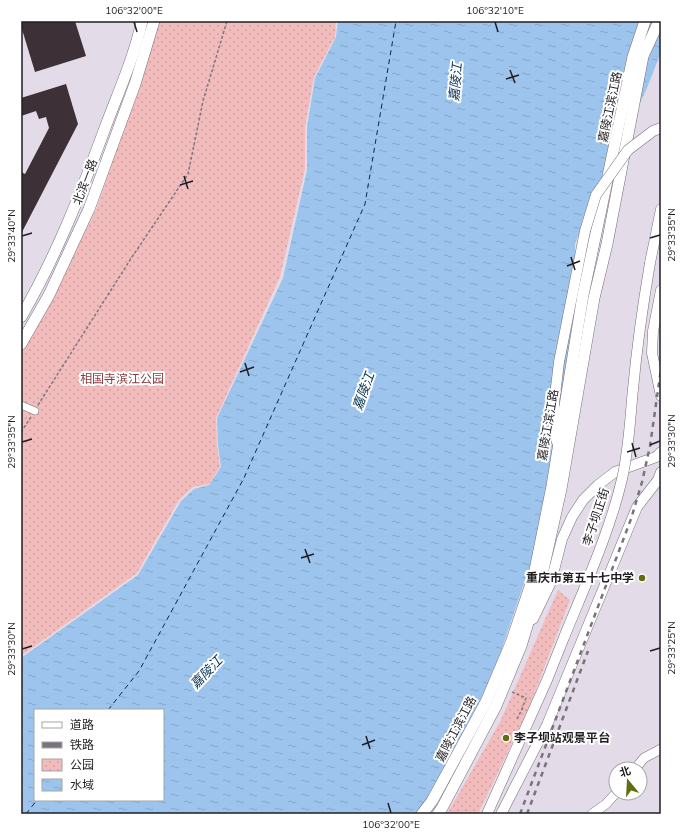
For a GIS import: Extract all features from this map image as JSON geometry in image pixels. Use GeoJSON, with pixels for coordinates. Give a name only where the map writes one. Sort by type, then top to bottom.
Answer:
{"type":"FeatureCollection","features":[{"type":"Feature","properties":{"kind":"main road","name":"北滨一路"},"geometry":{"type":"LineString","coordinates":[[21,317],[40,285],[74,209],[125,76],[142,21]]}},
{"type":"Feature","properties":{"kind":"main road","name":"北滨一路"},"geometry":{"type":"LineString","coordinates":[[21,344],[49,295],[89,209],[135,84],[154,21]]}},
{"type":"Feature","properties":{"kind":"main road","name":"嘉陵江滨江路"},"geometry":{"type":"LineString","coordinates":[[422,814],[432,802],[486,702],[511,643],[534,575],[552,486],[583,295],[633,57],[645,21]]}},
{"type":"Feature","properties":{"kind":"main road","name":"嘉陵江滨江路"},"geometry":{"type":"LineString","coordinates":[[438,814],[496,706],[521,646],[541,580],[561,489],[594,298],[607,244],[643,56],[659,21]]}},
{"type":"Feature","properties":{"kind":"main road"},"geometry":{"type":"LineString","coordinates":[[557,450],[554,404],[559,362],[585,231],[596,195],[628,150],[653,131],[661,128]]}},
{"type":"Feature","properties":{"kind":"main road","name":"李子坝正街"},"geometry":{"type":"LineString","coordinates":[[487,814],[547,680],[590,575],[622,479],[628,444],[639,325],[661,209]]}},
{"type":"Feature","properties":{"kind":"main road"},"geometry":{"type":"LineString","coordinates":[[661,290],[653,331],[652,353],[661,396]]}},
{"type":"Feature","properties":{"kind":"main road"},"geometry":{"type":"LineString","coordinates":[[521,646],[551,582],[562,539],[572,517],[583,500],[598,485],[615,472],[659,455]]}},
{"type":"Feature","properties":{"kind":"main road"},"geometry":{"type":"LineString","coordinates":[[501,814],[547,725],[636,507],[658,480],[661,472]]}},
{"type":"Feature","properties":{"kind":"street"},"geometry":{"type":"LineString","coordinates":[[21,406],[35,411]]}},
{"type":"Feature","properties":{"kind":"street"},"geometry":{"type":"LineString","coordinates":[[642,761],[644,758],[661,749]]}},
{"type":"Feature","properties":{"kind":"street"},"geometry":{"type":"LineString","coordinates":[[592,814],[608,801]]}},
{"type":"Feature","properties":{"kind":"path"},"geometry":{"type":"LineString","coordinates":[[21,432],[132,257],[188,174],[204,102],[227,21]]}},
{"type":"Feature","properties":{"kind":"path"},"geometry":{"type":"LineString","coordinates":[[503,689],[526,698],[517,719]]}},
{"type":"Feature","properties":{"kind":"path"},"geometry":{"type":"LineString","coordinates":[[522,709],[527,711]]}},
{"type":"Feature","properties":{"kind":"green space","name":"相国寺滨江公园"},"geometry":{"type":"Polygon","coordinates":[[[159,21],[336,21],[335,37],[314,77],[305,127],[305,169],[280,277],[216,418],[217,446],[220,467],[209,484],[193,487],[179,500],[137,573],[21,656],[21,352],[53,296],[96,210],[155,37],[159,21]]]}},
{"type":"Feature","properties":{"kind":"green space"},"geometry":{"type":"Polygon","coordinates":[[[558,590],[570,600],[528,710],[478,814],[447,814],[500,722],[558,590]]]}},
{"type":"Feature","properties":{"kind":"water","name":"嘉陵江"},"geometry":{"type":"Polygon","coordinates":[[[338,21],[661,21],[661,52],[647,88],[575,243],[576,431],[506,636],[470,751],[421,814],[21,814],[21,658],[138,575],[181,501],[194,489],[209,485],[221,467],[218,446],[217,418],[283,278],[307,170],[307,127],[315,78],[336,37],[338,21]]]}},
{"type":"Feature","properties":{"kind":"building"},"geometry":{"type":"Polygon","coordinates":[[[21,21],[75,21],[86,56],[35,72],[21,26],[21,21]]]}},
{"type":"Feature","properties":{"kind":"building"},"geometry":{"type":"Polygon","coordinates":[[[66,84],[78,124],[21,234],[21,172],[25,174],[49,128],[46,117],[39,119],[36,111],[21,116],[21,98],[66,84]]]}},
{"type":"Feature","properties":{"kind":"ferry route"},"geometry":{"type":"LineString","coordinates":[[109,709],[139,671],[244,478],[365,204],[396,21]]}},
{"type":"Feature","properties":{"kind":"ferry route"},"geometry":{"type":"LineString","coordinates":[[26,814],[36,801]]}},
{"type":"Feature","properties":{"kind":"railway"},"geometry":{"type":"LineString","coordinates":[[520,814],[631,519],[642,482],[650,446],[661,369]]}},
{"type":"Feature","properties":{"kind":"railway"},"geometry":{"type":"LineString","coordinates":[[527,814],[588,651]]}},
{"type":"Feature","properties":{"kind":"place","name":"重庆市第五十七中学"},"geometry":{"type":"Point","coordinates":[642,578]}},
{"type":"Feature","properties":{"kind":"place","name":"李子坝站观景平台"},"geometry":{"type":"Point","coordinates":[506,738]}}]}
